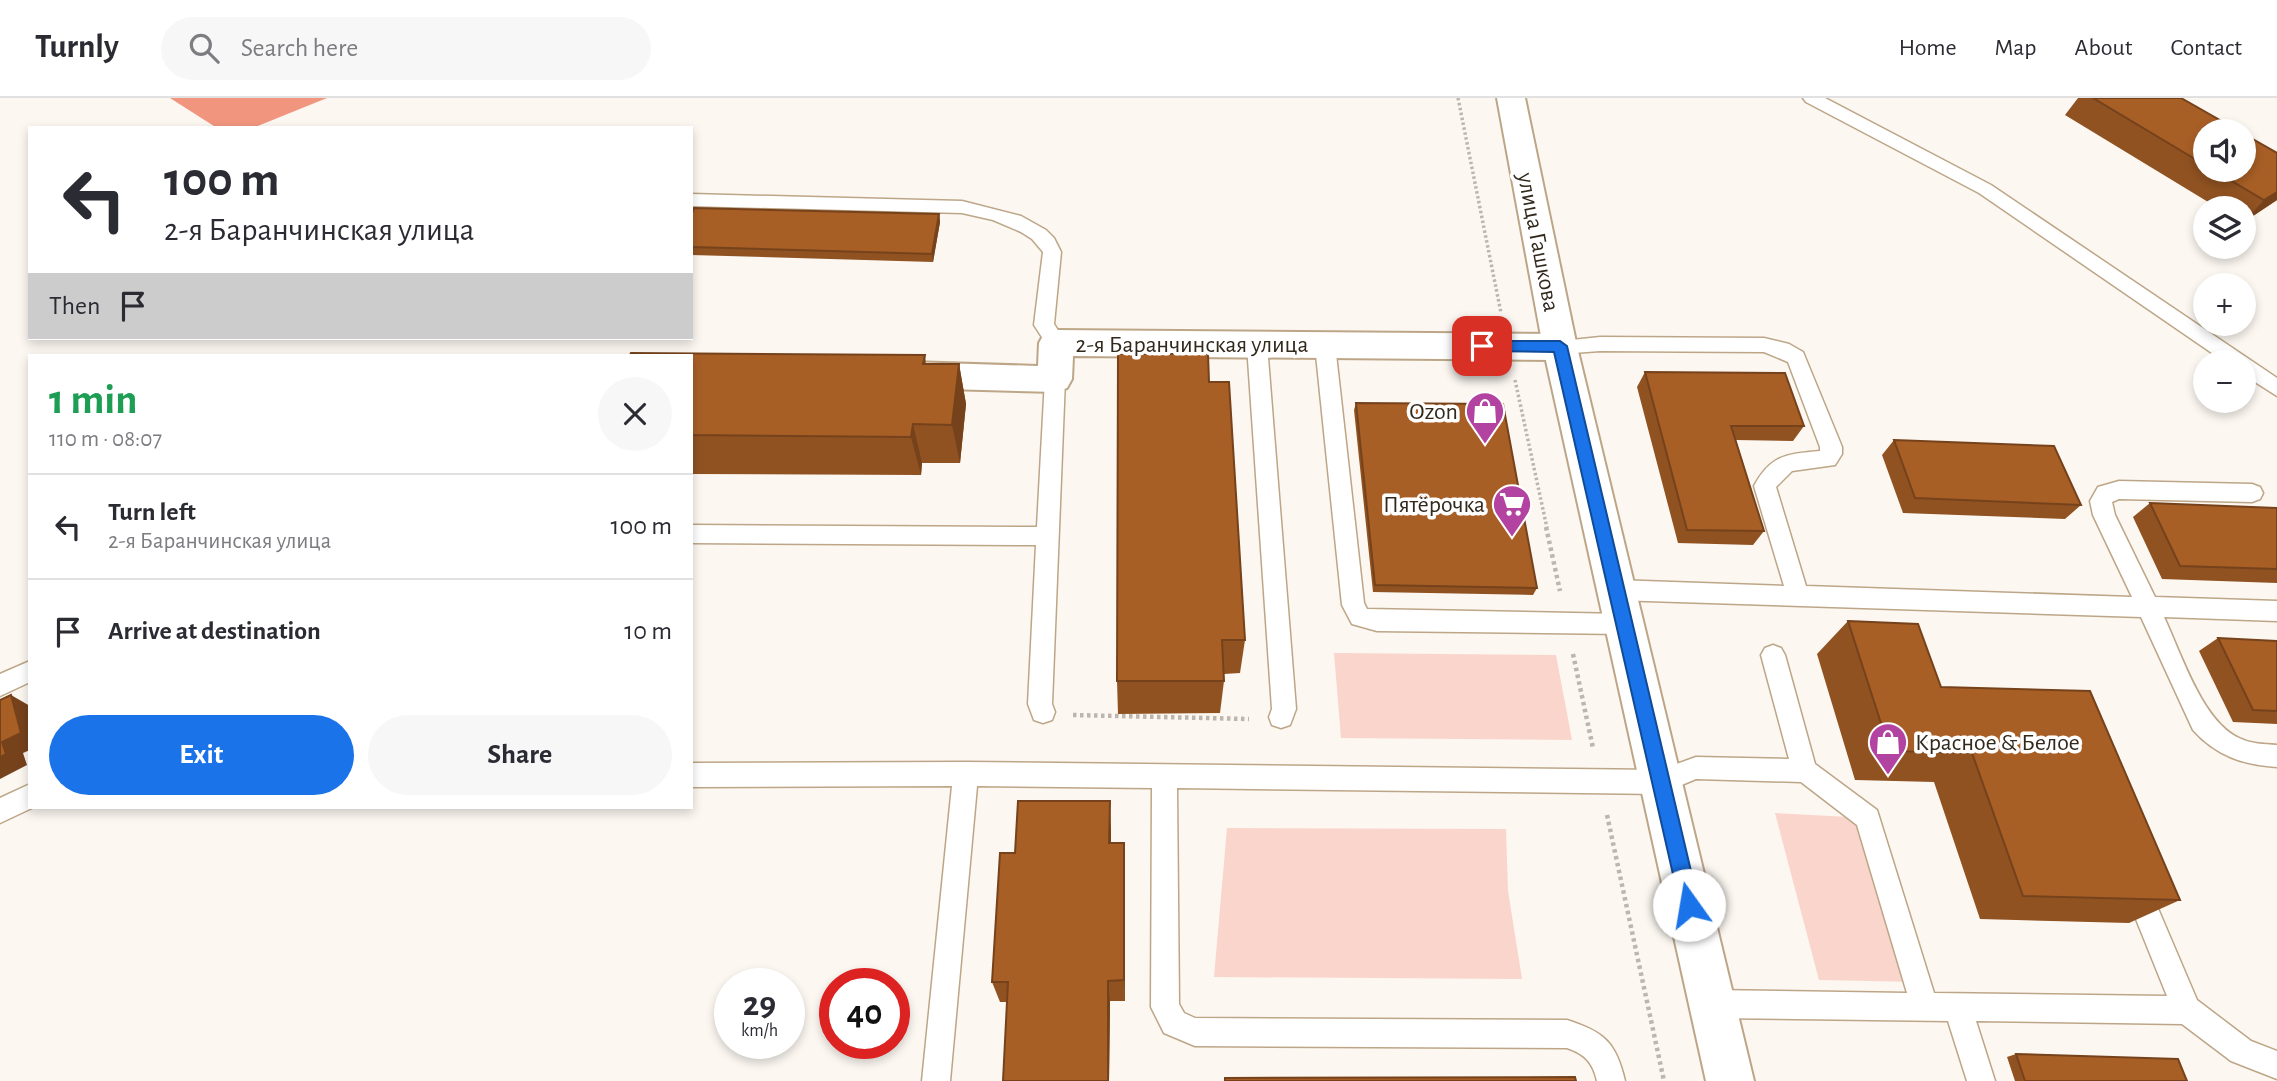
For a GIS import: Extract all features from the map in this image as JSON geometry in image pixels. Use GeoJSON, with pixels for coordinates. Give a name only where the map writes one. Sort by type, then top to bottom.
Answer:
{"type":"FeatureCollection","features":[{"type":"Feature","properties":{"kind":"street","name":"улица Гашкова"},"geometry":{"type":"LineString","coordinates":[[1511,98],[1560,346],[1730,1081]]}},
{"type":"Feature","properties":{"kind":"street","name":"2-я Баранчинская улица"},"geometry":{"type":"LineString","coordinates":[[873,373],[1055,379],[1056,344],[1560,346]]}},
{"type":"Feature","properties":{"kind":"lane"},"geometry":{"type":"LineString","coordinates":[[1812,98],[1984,189],[2221,350]]}},
{"type":"Feature","properties":{"kind":"lane"},"geometry":{"type":"LineString","coordinates":[[693,200],[962,207],[995,214],[1040,234],[1050,242],[1052,252],[1044,325],[1056,344]]}},
{"type":"Feature","properties":{"kind":"lane"},"geometry":{"type":"LineString","coordinates":[[1257,345],[1284,709],[1281,717]]}},
{"type":"Feature","properties":{"kind":"lane"},"geometry":{"type":"LineString","coordinates":[[1325,345],[1353,606],[1360,617],[1377,621],[1798,596],[2277,611]]}},
{"type":"Feature","properties":{"kind":"lane"},"geometry":{"type":"LineString","coordinates":[[1560,346],[1765,345],[1782,349],[1796,357],[1818,411],[1831,454],[1826,459],[1787,462],[1765,486],[1798,596]]}},
{"type":"Feature","properties":{"kind":"lane"},"geometry":{"type":"LineString","coordinates":[[2256,373],[2277,387]]}},
{"type":"Feature","properties":{"kind":"lane"},"geometry":{"type":"LineString","coordinates":[[1043,712],[1040,704],[1055,379]]}},
{"type":"Feature","properties":{"kind":"lane"},"geometry":{"type":"LineString","coordinates":[[2252,493],[2119,490],[2106,493],[2101,501],[2104,515],[2202,722],[2213,736],[2232,749],[2256,755],[2277,756]]}},
{"type":"Feature","properties":{"kind":"lane"},"geometry":{"type":"LineString","coordinates":[[693,534],[1047,536]]}},
{"type":"Feature","properties":{"kind":"lane"},"geometry":{"type":"LineString","coordinates":[[1773,655],[1805,771]]}},
{"type":"Feature","properties":{"kind":"lane"},"geometry":{"type":"LineString","coordinates":[[0,685],[28,672]]}},
{"type":"Feature","properties":{"kind":"lane"},"geometry":{"type":"LineString","coordinates":[[693,775],[966,774],[1660,782],[1696,768],[1805,771],[1868,818],[1925,1007]]}},
{"type":"Feature","properties":{"kind":"lane"},"geometry":{"type":"LineString","coordinates":[[936,1081],[966,774]]}},
{"type":"Feature","properties":{"kind":"lane"},"geometry":{"type":"LineString","coordinates":[[1164,777],[1165,1007],[1174,1023],[1195,1032],[1567,1034],[1593,1042],[1608,1063],[1611,1081]]}},
{"type":"Feature","properties":{"kind":"lane"},"geometry":{"type":"LineString","coordinates":[[0,811],[28,797]]}},
{"type":"Feature","properties":{"kind":"lane"},"geometry":{"type":"LineString","coordinates":[[2125,860],[2187,1010],[2253,1057],[2277,1065]]}},
{"type":"Feature","properties":{"kind":"lane"},"geometry":{"type":"LineString","coordinates":[[1712,1004],[2187,1010]]}},
{"type":"Feature","properties":{"kind":"lane"},"geometry":{"type":"LineString","coordinates":[[1958,1007],[1981,1081]]}},
{"type":"Feature","properties":{"kind":"path"},"geometry":{"type":"LineString","coordinates":[[1043,712],[1055,715],[1178,718],[1274,720],[1281,717]]}},
{"type":"Feature","properties":{"kind":"shaded area"},"geometry":{"type":"Polygon","coordinates":[[[170,98],[327,98],[258,126],[214,126],[170,98]]]}},
{"type":"Feature","properties":{"kind":"shaded area"},"geometry":{"type":"Polygon","coordinates":[[[1334,653],[1556,655],[1572,740],[1341,738],[1334,653]]]}},
{"type":"Feature","properties":{"kind":"shaded area"},"geometry":{"type":"Polygon","coordinates":[[[1775,813],[1868,818],[1917,982],[1819,980],[1775,813]]]}},
{"type":"Feature","properties":{"kind":"shaded area"},"geometry":{"type":"Polygon","coordinates":[[[1227,828],[1506,829],[1508,891],[1522,979],[1214,977],[1227,828]]]}},
{"type":"Feature","properties":{"kind":"building"},"geometry":{"type":"Polygon","coordinates":[[[2093,98],[2181,98],[2218,119],[2193,119],[2193,158],[2093,98]]]}},
{"type":"Feature","properties":{"kind":"building"},"geometry":{"type":"Polygon","coordinates":[[[2256,141],[2277,153],[2277,192],[2264,200],[2233,182],[2256,182],[2256,141]]]}},
{"type":"Feature","properties":{"kind":"building"},"geometry":{"type":"Polygon","coordinates":[[[694,208],[939,214],[932,254],[693,247],[694,208]]]}},
{"type":"Feature","properties":{"kind":"building"},"geometry":{"type":"Polygon","coordinates":[[[631,353],[925,355],[923,364],[959,364],[952,425],[913,424],[911,437],[693,435],[693,354],[631,353]]]}},
{"type":"Feature","properties":{"kind":"building"},"geometry":{"type":"Polygon","coordinates":[[[1118,354],[1208,354],[1209,382],[1229,382],[1245,640],[1222,640],[1224,681],[1117,681],[1118,354]]]}},
{"type":"Feature","properties":{"kind":"building"},"geometry":{"type":"Polygon","coordinates":[[[1645,372],[1785,373],[1804,426],[1731,426],[1764,531],[1687,530],[1645,372]]]}},
{"type":"Feature","properties":{"kind":"building"},"geometry":{"type":"Polygon","coordinates":[[[1356,403],[1503,404],[1537,588],[1375,585],[1356,403]]]}},
{"type":"Feature","properties":{"kind":"building"},"geometry":{"type":"Polygon","coordinates":[[[1894,440],[2054,446],[2081,505],[1915,498],[1894,440]]]}},
{"type":"Feature","properties":{"kind":"building"},"geometry":{"type":"Polygon","coordinates":[[[2150,503],[2277,508],[2277,569],[2180,566],[2150,503]]]}},
{"type":"Feature","properties":{"kind":"building"},"geometry":{"type":"Polygon","coordinates":[[[1848,621],[1918,624],[1941,687],[2090,691],[2180,900],[2023,896],[1972,753],[1890,751],[1848,621]]]}},
{"type":"Feature","properties":{"kind":"building"},"geometry":{"type":"Polygon","coordinates":[[[2218,638],[2277,641],[2277,711],[2253,710],[2218,638]]]}},
{"type":"Feature","properties":{"kind":"building"},"geometry":{"type":"Polygon","coordinates":[[[11,695],[21,733],[2,742],[6,754],[0,757],[0,700],[11,695]]]}},
{"type":"Feature","properties":{"kind":"building"},"geometry":{"type":"Polygon","coordinates":[[[1018,801],[1110,801],[1109,843],[1124,843],[1124,980],[1108,981],[1108,1081],[1003,1081],[1008,982],[992,982],[1000,853],[1015,853],[1018,801]]]}},
{"type":"Feature","properties":{"kind":"building"},"geometry":{"type":"Polygon","coordinates":[[[2016,1054],[2178,1059],[2187,1081],[2025,1081],[2016,1054]]]}},
{"type":"Feature","properties":{"kind":"building"},"geometry":{"type":"Polygon","coordinates":[[[1575,1077],[1576,1081],[1225,1081],[1225,1078],[1575,1077]]]}},
{"type":"Feature","properties":{"kind":"place","name":"Ozon"},"geometry":{"type":"Point","coordinates":[1485,445]}},
{"type":"Feature","properties":{"kind":"place","name":"Пятёрочка"},"geometry":{"type":"Point","coordinates":[1512,538]}},
{"type":"Feature","properties":{"kind":"place","name":"Красное & Белое"},"geometry":{"type":"Point","coordinates":[1888,776]}},
{"type":"Feature","properties":{"kind":"route"},"geometry":{"type":"LineString","coordinates":[[1482,346],[1560,346],[1689,905]]}}]}
